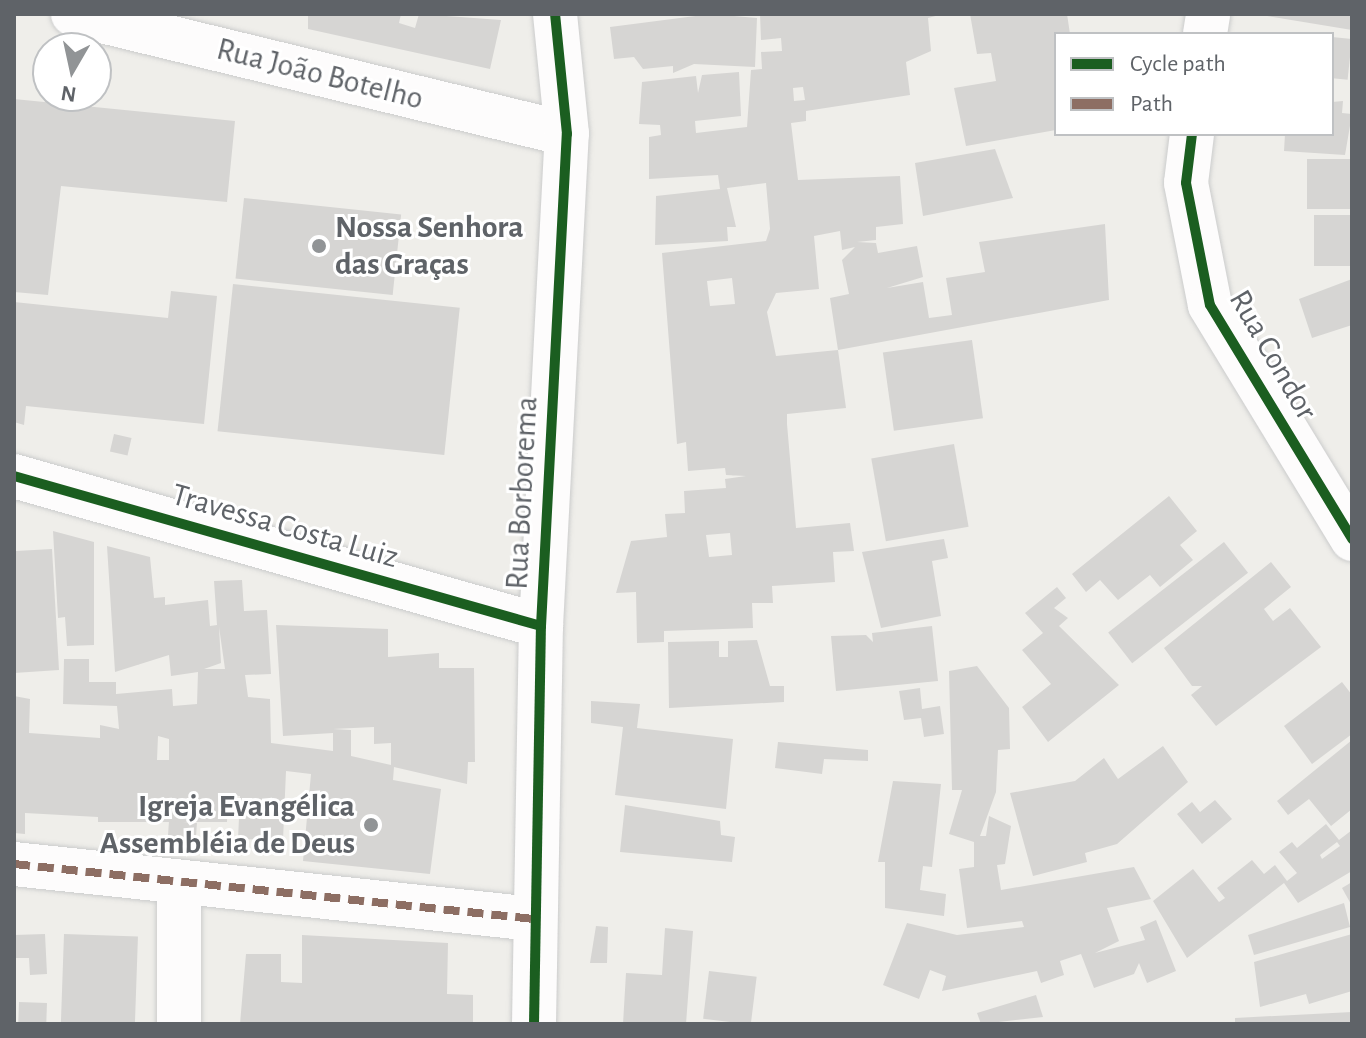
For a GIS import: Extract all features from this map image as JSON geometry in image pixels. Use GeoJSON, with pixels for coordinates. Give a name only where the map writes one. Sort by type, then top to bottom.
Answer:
{"type":"FeatureCollection","features":[{"type":"Feature","properties":{"kind":"street","name":"Rua João Botelho"},"geometry":{"type":"LineString","coordinates":[[73,14],[567,134]]}},
{"type":"Feature","properties":{"kind":"street","name":"Rua Borborema"},"geometry":{"type":"LineString","coordinates":[[534,1024],[541,626],[567,134],[555,14]]}},
{"type":"Feature","properties":{"kind":"street","name":"Rua Condor"},"geometry":{"type":"LineString","coordinates":[[1192,136],[1186,183],[1210,305],[1352,539]]}},
{"type":"Feature","properties":{"kind":"street","name":"Travessa Costa Luiz"},"geometry":{"type":"LineString","coordinates":[[14,476],[541,626]]}},
{"type":"Feature","properties":{"kind":"street"},"geometry":{"type":"LineString","coordinates":[[14,864],[179,885],[534,919]]}},
{"type":"Feature","properties":{"kind":"street"},"geometry":{"type":"LineString","coordinates":[[179,885],[179,1024]]}},
{"type":"Feature","properties":{"kind":"building"},"geometry":{"type":"Polygon","coordinates":[[[308,14],[401,14],[399,23],[415,28],[419,14],[501,20],[490,69],[308,29],[308,14]]]}},
{"type":"Feature","properties":{"kind":"building"},"geometry":{"type":"Polygon","coordinates":[[[711,14],[757,18],[755,67],[694,64],[673,73],[673,66],[643,69],[634,57],[614,59],[610,27],[711,14]]]}},
{"type":"Feature","properties":{"kind":"building"},"geometry":{"type":"Polygon","coordinates":[[[760,14],[943,14],[928,18],[931,51],[906,62],[910,95],[806,111],[806,121],[791,123],[798,180],[900,176],[903,224],[876,227],[876,240],[857,242],[876,243],[878,253],[917,246],[923,277],[887,288],[923,282],[929,318],[952,315],[946,278],[985,272],[979,242],[1105,224],[1109,300],[838,350],[846,408],[787,414],[796,528],[850,523],[854,551],[833,552],[835,582],[772,586],[773,603],[752,603],[753,628],[664,631],[664,642],[637,643],[636,592],[616,593],[631,541],[667,537],[665,514],[685,513],[684,491],[726,488],[725,479],[746,476],[726,475],[725,468],[688,471],[686,442],[677,444],[662,253],[766,241],[770,229],[766,183],[727,188],[736,227],[727,227],[728,241],[655,245],[656,196],[720,189],[718,175],[649,179],[649,137],[661,135],[660,125],[639,124],[642,82],[696,76],[698,93],[702,75],[739,72],[741,116],[695,121],[696,133],[747,127],[751,70],[762,69],[761,52],[782,51],[781,38],[761,40],[760,14]],[[803,87],[793,88],[794,101],[805,100],[803,87]],[[840,231],[814,236],[819,289],[776,293],[767,312],[776,356],[838,350],[830,298],[849,294],[842,260],[855,247],[842,250],[840,231]],[[732,278],[707,281],[710,306],[735,304],[732,278]],[[730,533],[706,535],[709,557],[732,555],[730,533]]]}},
{"type":"Feature","properties":{"kind":"building"},"geometry":{"type":"Polygon","coordinates":[[[970,14],[1067,14],[1070,32],[1054,32],[1054,130],[966,146],[954,88],[996,81],[991,53],[977,54],[970,14]]]}},
{"type":"Feature","properties":{"kind":"building"},"geometry":{"type":"Polygon","coordinates":[[[1267,14],[1352,14],[1352,30],[1267,16],[1267,14]]]}},
{"type":"Feature","properties":{"kind":"building"},"geometry":{"type":"Polygon","coordinates":[[[1334,37],[1352,39],[1348,80],[1334,78],[1334,37]]]}},
{"type":"Feature","properties":{"kind":"building"},"geometry":{"type":"Polygon","coordinates":[[[14,99],[32,101],[32,112],[112,112],[112,109],[235,121],[227,202],[61,186],[48,295],[14,292],[14,99]]]}},
{"type":"Feature","properties":{"kind":"building"},"geometry":{"type":"Polygon","coordinates":[[[1343,101],[1342,113],[1352,114],[1345,155],[1284,151],[1285,136],[1334,136],[1334,102],[1343,101]]]}},
{"type":"Feature","properties":{"kind":"building"},"geometry":{"type":"Polygon","coordinates":[[[995,149],[1013,198],[923,216],[915,163],[995,149]]]}},
{"type":"Feature","properties":{"kind":"building"},"geometry":{"type":"Polygon","coordinates":[[[1307,159],[1352,159],[1352,209],[1307,209],[1307,159]]]}},
{"type":"Feature","properties":{"kind":"building","name":"Nossa Senhora das Graças"},"geometry":{"type":"Polygon","coordinates":[[[244,198],[401,215],[393,295],[236,279],[244,198]]]}},
{"type":"Feature","properties":{"kind":"building"},"geometry":{"type":"Polygon","coordinates":[[[1314,215],[1352,215],[1352,266],[1314,266],[1314,215]]]}},
{"type":"Feature","properties":{"kind":"building"},"geometry":{"type":"Polygon","coordinates":[[[1352,279],[1352,325],[1312,338],[1299,299],[1352,279]]]}},
{"type":"Feature","properties":{"kind":"building"},"geometry":{"type":"Polygon","coordinates":[[[233,284],[460,308],[444,455],[218,431],[233,284]]]}},
{"type":"Feature","properties":{"kind":"building"},"geometry":{"type":"Polygon","coordinates":[[[171,291],[217,296],[204,424],[26,406],[24,425],[14,422],[14,302],[168,318],[171,291]]]}},
{"type":"Feature","properties":{"kind":"building"},"geometry":{"type":"Polygon","coordinates":[[[972,340],[983,418],[894,431],[883,353],[972,340]]]}},
{"type":"Feature","properties":{"kind":"building"},"geometry":{"type":"Polygon","coordinates":[[[114,434],[132,438],[127,456],[110,452],[114,434]]]}},
{"type":"Feature","properties":{"kind":"building"},"geometry":{"type":"Polygon","coordinates":[[[954,444],[969,527],[886,541],[871,459],[954,444]]]}},
{"type":"Feature","properties":{"kind":"building"},"geometry":{"type":"Polygon","coordinates":[[[1169,496],[1197,531],[1180,545],[1193,560],[1160,587],[1150,575],[1118,600],[1100,580],[1086,592],[1072,574],[1169,496]]]}},
{"type":"Feature","properties":{"kind":"building"},"geometry":{"type":"Polygon","coordinates":[[[53,531],[94,542],[94,645],[67,646],[65,617],[58,618],[53,531]]]}},
{"type":"Feature","properties":{"kind":"building"},"geometry":{"type":"Polygon","coordinates":[[[944,539],[948,558],[932,561],[941,616],[881,628],[862,552],[944,539]]]}},
{"type":"Feature","properties":{"kind":"building"},"geometry":{"type":"Polygon","coordinates":[[[1224,542],[1248,573],[1132,663],[1108,633],[1224,542]]]}},
{"type":"Feature","properties":{"kind":"building"},"geometry":{"type":"Polygon","coordinates":[[[107,546],[150,557],[154,598],[165,597],[165,605],[208,600],[210,626],[217,625],[214,581],[242,580],[244,611],[267,610],[271,674],[245,675],[248,697],[270,699],[271,743],[333,751],[333,733],[283,736],[276,625],[388,629],[388,657],[439,653],[439,668],[474,668],[475,762],[468,762],[467,784],[394,767],[393,780],[441,789],[430,874],[303,861],[311,774],[286,771],[283,840],[238,839],[240,796],[228,796],[227,822],[98,822],[98,817],[25,813],[25,834],[14,833],[14,696],[30,699],[29,733],[100,738],[100,725],[119,729],[117,706],[63,704],[64,659],[89,659],[89,682],[116,682],[116,694],[172,689],[173,706],[197,704],[198,672],[171,676],[169,655],[115,672],[107,546]],[[219,627],[221,663],[204,669],[225,669],[219,627]],[[374,727],[333,729],[351,730],[351,756],[391,765],[391,743],[374,744],[374,727]],[[158,736],[157,760],[169,760],[169,739],[158,736]]]}},
{"type":"Feature","properties":{"kind":"building"},"geometry":{"type":"Polygon","coordinates":[[[52,549],[59,670],[14,673],[16,551],[52,549]]]}},
{"type":"Feature","properties":{"kind":"building"},"geometry":{"type":"Polygon","coordinates":[[[1271,562],[1291,587],[1264,609],[1273,621],[1290,608],[1321,647],[1216,726],[1191,695],[1202,686],[1192,686],[1164,648],[1271,562]]]}},
{"type":"Feature","properties":{"kind":"building"},"geometry":{"type":"Polygon","coordinates":[[[1057,587],[1066,598],[1054,608],[1068,618],[1059,626],[1119,685],[1048,742],[1022,707],[1051,684],[1022,650],[1043,633],[1025,613],[1057,587]]]}},
{"type":"Feature","properties":{"kind":"building"},"geometry":{"type":"Polygon","coordinates":[[[932,626],[938,681],[836,691],[831,636],[866,635],[873,642],[872,633],[932,626]]]}},
{"type":"Feature","properties":{"kind":"building"},"geometry":{"type":"Polygon","coordinates":[[[757,640],[770,686],[784,686],[784,702],[669,708],[668,642],[719,641],[719,657],[728,657],[728,641],[757,640]]]}},
{"type":"Feature","properties":{"kind":"building"},"geometry":{"type":"Polygon","coordinates":[[[977,666],[1009,708],[1010,749],[998,750],[996,792],[980,836],[986,836],[989,816],[1011,826],[1005,864],[997,865],[1001,890],[1134,867],[1151,899],[1107,908],[1119,941],[1095,953],[1145,940],[1140,927],[1156,920],[1176,971],[1147,983],[1139,963],[1134,974],[1094,988],[1081,954],[1060,961],[1064,975],[1041,983],[1037,971],[942,991],[946,976],[930,970],[919,999],[883,985],[907,923],[957,935],[1024,927],[1022,921],[967,928],[959,869],[974,867],[974,842],[949,834],[962,790],[952,790],[949,671],[977,666]]]}},
{"type":"Feature","properties":{"kind":"building"},"geometry":{"type":"Polygon","coordinates":[[[1342,682],[1352,695],[1352,734],[1312,764],[1284,726],[1342,682]]]}},
{"type":"Feature","properties":{"kind":"building"},"geometry":{"type":"Polygon","coordinates":[[[920,688],[922,709],[940,706],[944,734],[924,737],[921,718],[904,720],[899,691],[920,688]]]}},
{"type":"Feature","properties":{"kind":"building"},"geometry":{"type":"Polygon","coordinates":[[[591,701],[640,704],[637,728],[733,739],[726,809],[615,795],[623,727],[591,723],[591,701]]]}},
{"type":"Feature","properties":{"kind":"building"},"geometry":{"type":"Polygon","coordinates":[[[1352,740],[1352,809],[1331,826],[1309,799],[1288,815],[1277,801],[1352,740]]]}},
{"type":"Feature","properties":{"kind":"building"},"geometry":{"type":"Polygon","coordinates":[[[778,742],[868,750],[868,761],[824,759],[822,774],[775,768],[778,742]]]}},
{"type":"Feature","properties":{"kind":"building"},"geometry":{"type":"Polygon","coordinates":[[[1163,746],[1188,782],[1117,844],[1085,853],[1087,862],[1033,876],[1010,793],[1075,781],[1104,758],[1118,779],[1163,746]]]}},
{"type":"Feature","properties":{"kind":"building"},"geometry":{"type":"Polygon","coordinates":[[[893,781],[941,784],[932,867],[923,866],[920,890],[946,894],[944,916],[885,908],[885,862],[878,862],[893,781]]]}},
{"type":"Feature","properties":{"kind":"building"},"geometry":{"type":"Polygon","coordinates":[[[1215,800],[1232,819],[1202,844],[1177,814],[1192,802],[1200,812],[1215,800]]]}},
{"type":"Feature","properties":{"kind":"building"},"geometry":{"type":"Polygon","coordinates":[[[625,805],[720,821],[721,835],[735,837],[732,862],[620,852],[625,805]]]}},
{"type":"Feature","properties":{"kind":"building"},"geometry":{"type":"Polygon","coordinates":[[[169,821],[197,823],[195,848],[167,846],[169,821]]]}},
{"type":"Feature","properties":{"kind":"building"},"geometry":{"type":"Polygon","coordinates":[[[1326,824],[1339,840],[1352,830],[1352,871],[1298,903],[1284,883],[1187,958],[1153,901],[1193,869],[1219,902],[1225,898],[1217,888],[1252,860],[1264,874],[1275,865],[1287,881],[1297,873],[1279,852],[1292,842],[1297,848],[1326,824]],[[1337,842],[1320,855],[1322,859],[1340,846],[1337,842]]]}},
{"type":"Feature","properties":{"kind":"building"},"geometry":{"type":"Polygon","coordinates":[[[1352,882],[1352,906],[1342,888],[1352,882]]]}},
{"type":"Feature","properties":{"kind":"building"},"geometry":{"type":"Polygon","coordinates":[[[1344,903],[1350,927],[1254,955],[1248,935],[1344,903]]]}},
{"type":"Feature","properties":{"kind":"building"},"geometry":{"type":"Polygon","coordinates":[[[596,926],[608,927],[607,963],[590,963],[596,926]]]}},
{"type":"Feature","properties":{"kind":"building"},"geometry":{"type":"Polygon","coordinates":[[[665,928],[693,931],[686,1024],[623,1024],[626,973],[662,975],[665,928]]]}},
{"type":"Feature","properties":{"kind":"building"},"geometry":{"type":"Polygon","coordinates":[[[45,934],[47,974],[30,975],[29,958],[14,958],[14,935],[45,934]]]}},
{"type":"Feature","properties":{"kind":"building"},"geometry":{"type":"Polygon","coordinates":[[[64,934],[138,937],[135,1024],[61,1024],[64,934]]]}},
{"type":"Feature","properties":{"kind":"building"},"geometry":{"type":"Polygon","coordinates":[[[1352,934],[1352,991],[1309,1004],[1306,994],[1260,1007],[1254,962],[1352,934]]]}},
{"type":"Feature","properties":{"kind":"building"},"geometry":{"type":"Polygon","coordinates":[[[302,935],[448,943],[447,994],[473,995],[473,1024],[240,1024],[246,954],[281,954],[281,982],[302,983],[302,935]]]}},
{"type":"Feature","properties":{"kind":"building"},"geometry":{"type":"Polygon","coordinates":[[[709,971],[757,977],[751,1024],[703,1019],[709,971]]]}},
{"type":"Feature","properties":{"kind":"building"},"geometry":{"type":"Polygon","coordinates":[[[1036,995],[1043,1017],[981,1024],[977,1013],[1036,995]]]}},
{"type":"Feature","properties":{"kind":"building"},"geometry":{"type":"Polygon","coordinates":[[[19,1002],[47,1003],[46,1024],[18,1024],[19,1002]]]}},
{"type":"Feature","properties":{"kind":"building"},"geometry":{"type":"Polygon","coordinates":[[[1352,1012],[1352,1024],[1235,1024],[1235,1018],[1352,1012]]]}},
{"type":"Feature","properties":{"kind":"marked path"},"geometry":{"type":"LineString","coordinates":[[14,864],[534,919]]}},
{"type":"Feature","properties":{"kind":"cycle path"},"geometry":{"type":"LineString","coordinates":[[534,1024],[541,626],[567,134],[555,14]]}},
{"type":"Feature","properties":{"kind":"cycle path"},"geometry":{"type":"LineString","coordinates":[[1192,136],[1186,183],[1210,305],[1352,539]]}},
{"type":"Feature","properties":{"kind":"cycle path"},"geometry":{"type":"LineString","coordinates":[[14,476],[541,626]]}},
{"type":"Feature","properties":{"kind":"place","name":"Nossa Senhora das Graças"},"geometry":{"type":"Point","coordinates":[319,246]}},
{"type":"Feature","properties":{"kind":"place","name":"Igreja Evangélica Assembléia de Deus"},"geometry":{"type":"Point","coordinates":[371,825]}}]}
